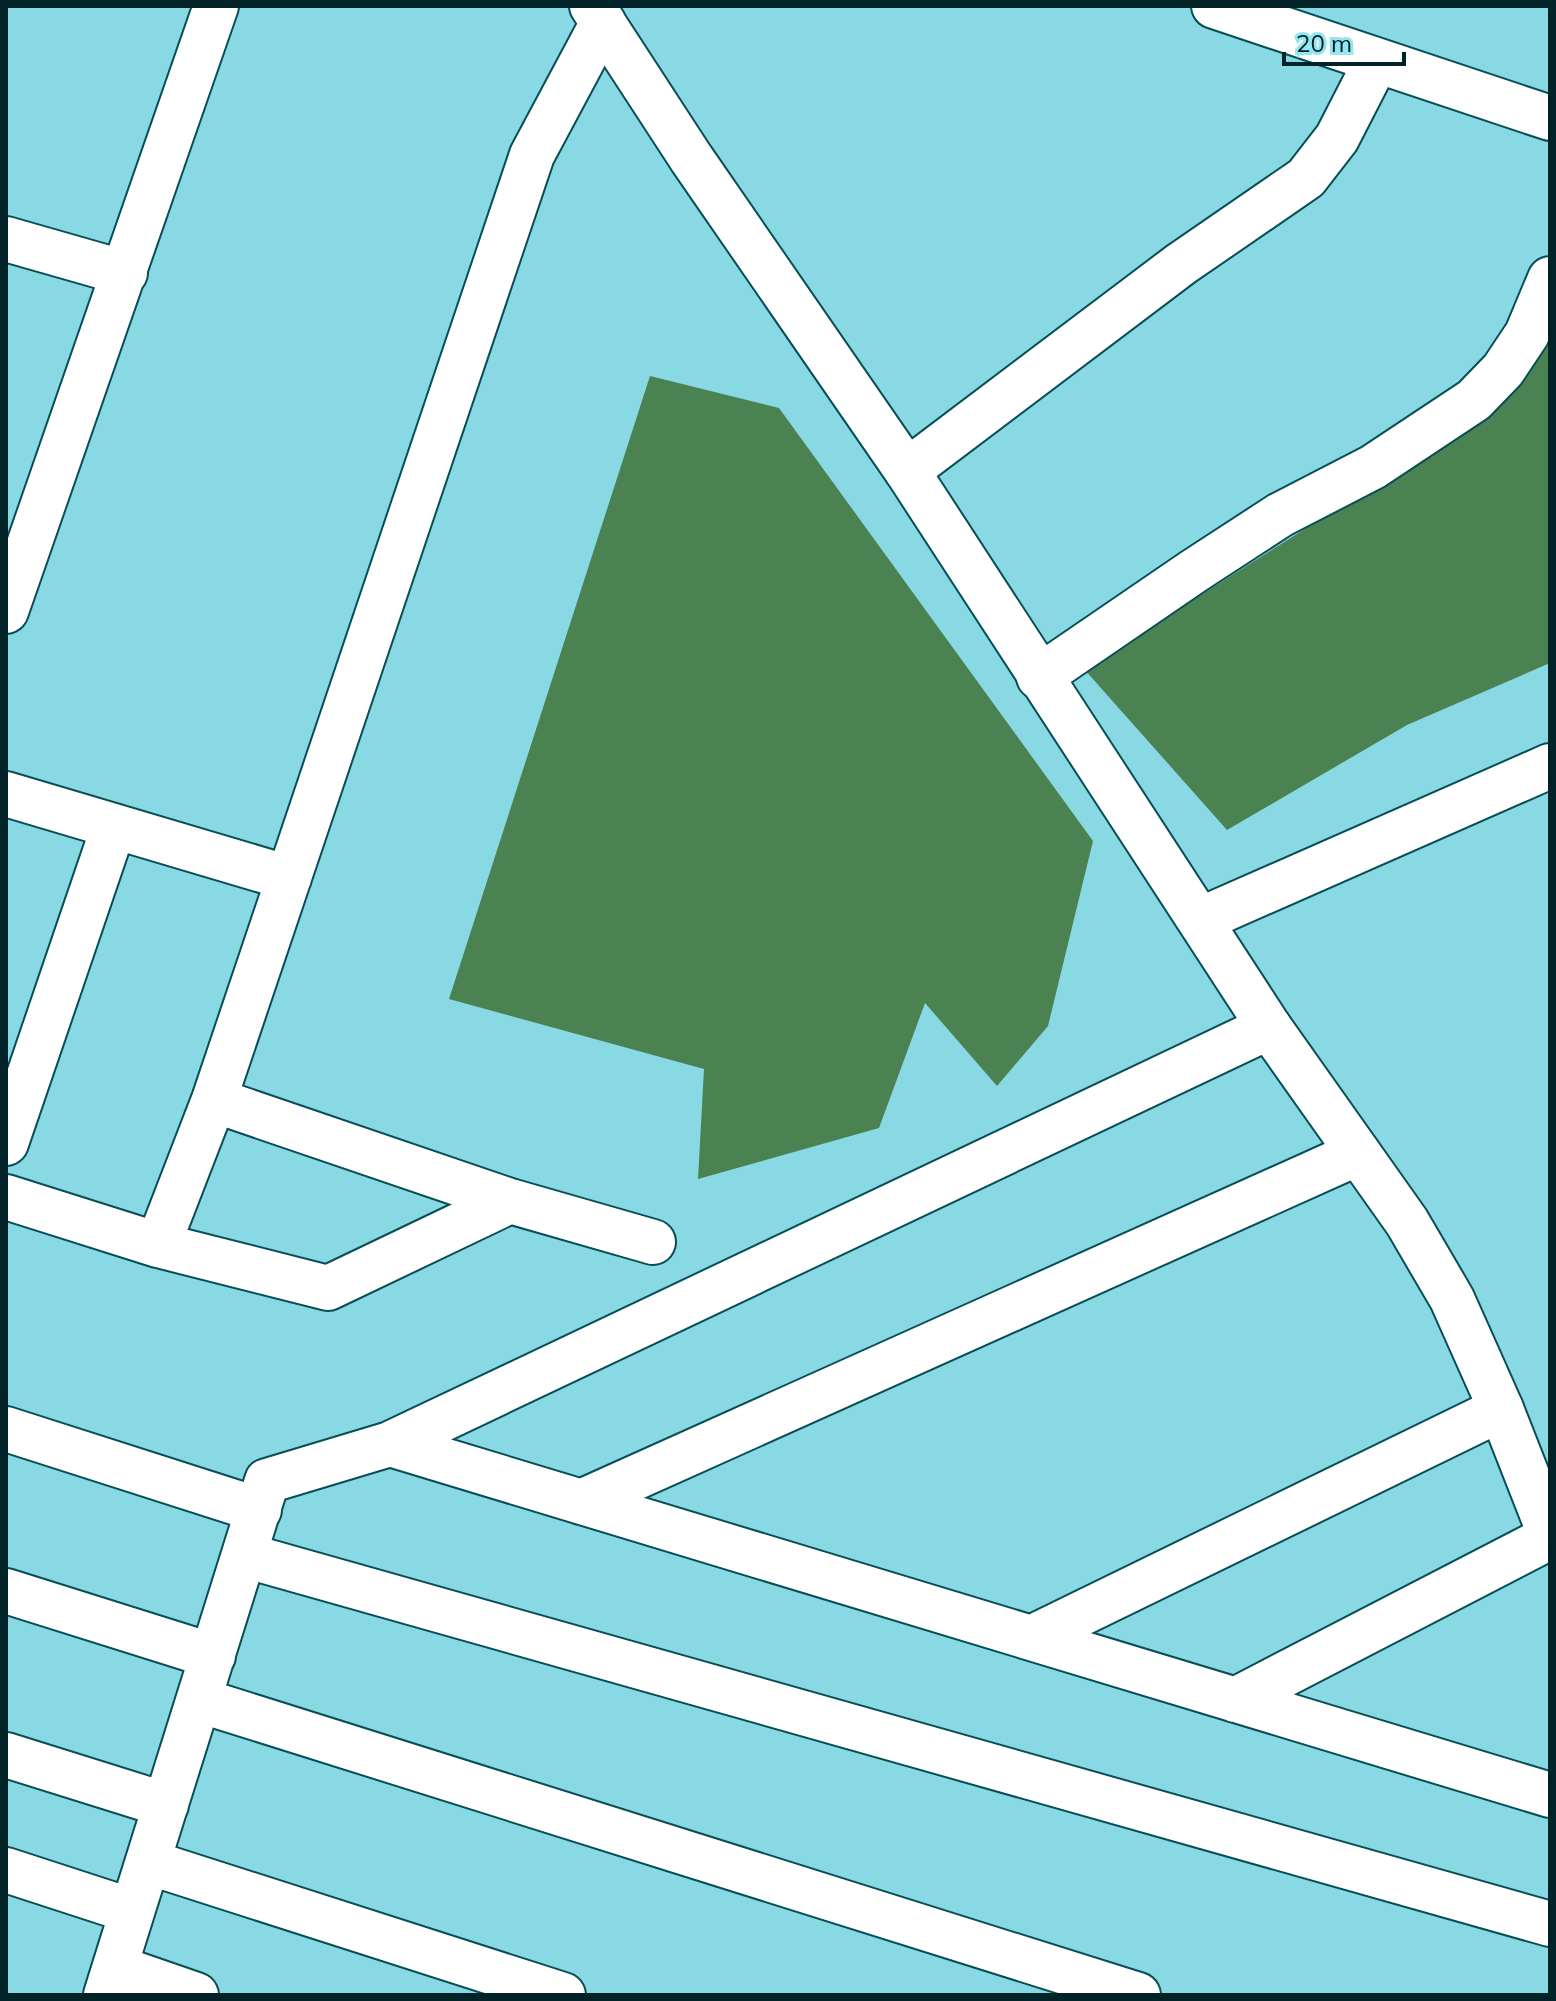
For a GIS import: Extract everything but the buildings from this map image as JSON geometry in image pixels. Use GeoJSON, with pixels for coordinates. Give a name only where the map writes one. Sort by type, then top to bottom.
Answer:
{"type":"FeatureCollection","features":[{"type":"Feature","properties":{"kind":"street"},"geometry":{"type":"LineString","coordinates":[[6,611],[216,6]]}},
{"type":"Feature","properties":{"kind":"street"},"geometry":{"type":"LineString","coordinates":[[1214,6],[1550,118]]}},
{"type":"Feature","properties":{"kind":"street"},"geometry":{"type":"LineString","coordinates":[[598,14],[691,158],[907,471],[1269,1027],[1407,1222],[1452,1299],[1548,1524],[1235,1700]]}},
{"type":"Feature","properties":{"kind":"street"},"geometry":{"type":"LineString","coordinates":[[158,1245],[214,1100],[532,155],[598,14]]}},
{"type":"Feature","properties":{"kind":"street"},"geometry":{"type":"LineString","coordinates":[[907,471],[1181,264],[1306,178],[1337,138],[1376,62]]}},
{"type":"Feature","properties":{"kind":"street"},"geometry":{"type":"LineString","coordinates":[[6,239],[125,273]]}},
{"type":"Feature","properties":{"kind":"street"},"geometry":{"type":"LineString","coordinates":[[1039,677],[1280,515],[1373,467],[1474,400],[1503,370],[1527,334],[1550,279]]}},
{"type":"Feature","properties":{"kind":"street"},"geometry":{"type":"LineString","coordinates":[[1200,920],[1550,766]]}},
{"type":"Feature","properties":{"kind":"street"},"geometry":{"type":"LineString","coordinates":[[6,794],[289,878]]}},
{"type":"Feature","properties":{"kind":"street"},"geometry":{"type":"LineString","coordinates":[[6,1143],[114,826]]}},
{"type":"Feature","properties":{"kind":"street"},"geometry":{"type":"LineString","coordinates":[[196,1995],[110,1981],[267,1481],[390,1444],[1269,1027]]}},
{"type":"Feature","properties":{"kind":"street"},"geometry":{"type":"LineString","coordinates":[[214,1100],[510,1201],[653,1242]]}},
{"type":"Feature","properties":{"kind":"street"},"geometry":{"type":"LineString","coordinates":[[581,1502],[1358,1153]]}},
{"type":"Feature","properties":{"kind":"street"},"geometry":{"type":"LineString","coordinates":[[6,1197],[158,1245],[328,1288],[510,1201]]}},
{"type":"Feature","properties":{"kind":"street"},"geometry":{"type":"LineString","coordinates":[[1031,1638],[1501,1409]]}},
{"type":"Feature","properties":{"kind":"street"},"geometry":{"type":"LineString","coordinates":[[6,1429],[259,1510]]}},
{"type":"Feature","properties":{"kind":"street"},"geometry":{"type":"LineString","coordinates":[[390,1444],[1550,1795]]}},
{"type":"Feature","properties":{"kind":"street"},"geometry":{"type":"LineString","coordinates":[[244,1555],[1550,1924]]}},
{"type":"Feature","properties":{"kind":"street"},"geometry":{"type":"LineString","coordinates":[[6,1591],[213,1656]]}},
{"type":"Feature","properties":{"kind":"street"},"geometry":{"type":"LineString","coordinates":[[199,1700],[1138,1995]]}},
{"type":"Feature","properties":{"kind":"street"},"geometry":{"type":"LineString","coordinates":[[6,1755],[166,1805]]}},
{"type":"Feature","properties":{"kind":"street"},"geometry":{"type":"LineString","coordinates":[[148,1862],[563,1995]]}},
{"type":"Feature","properties":{"kind":"street"},"geometry":{"type":"LineString","coordinates":[[6,1870],[132,1911]]}},
{"type":"Feature","properties":{"kind":"shaded area"},"geometry":{"type":"Polygon","coordinates":[[[1550,316],[1550,663],[1407,725],[1227,830],[1084,669],[1431,449],[1550,316]]]}},
{"type":"Feature","properties":{"kind":"shaded area"},"geometry":{"type":"Polygon","coordinates":[[[650,376],[779,408],[1093,841],[1048,1026],[997,1086],[925,1003],[879,1128],[698,1179],[704,1069],[449,999],[650,376]]]}}]}
